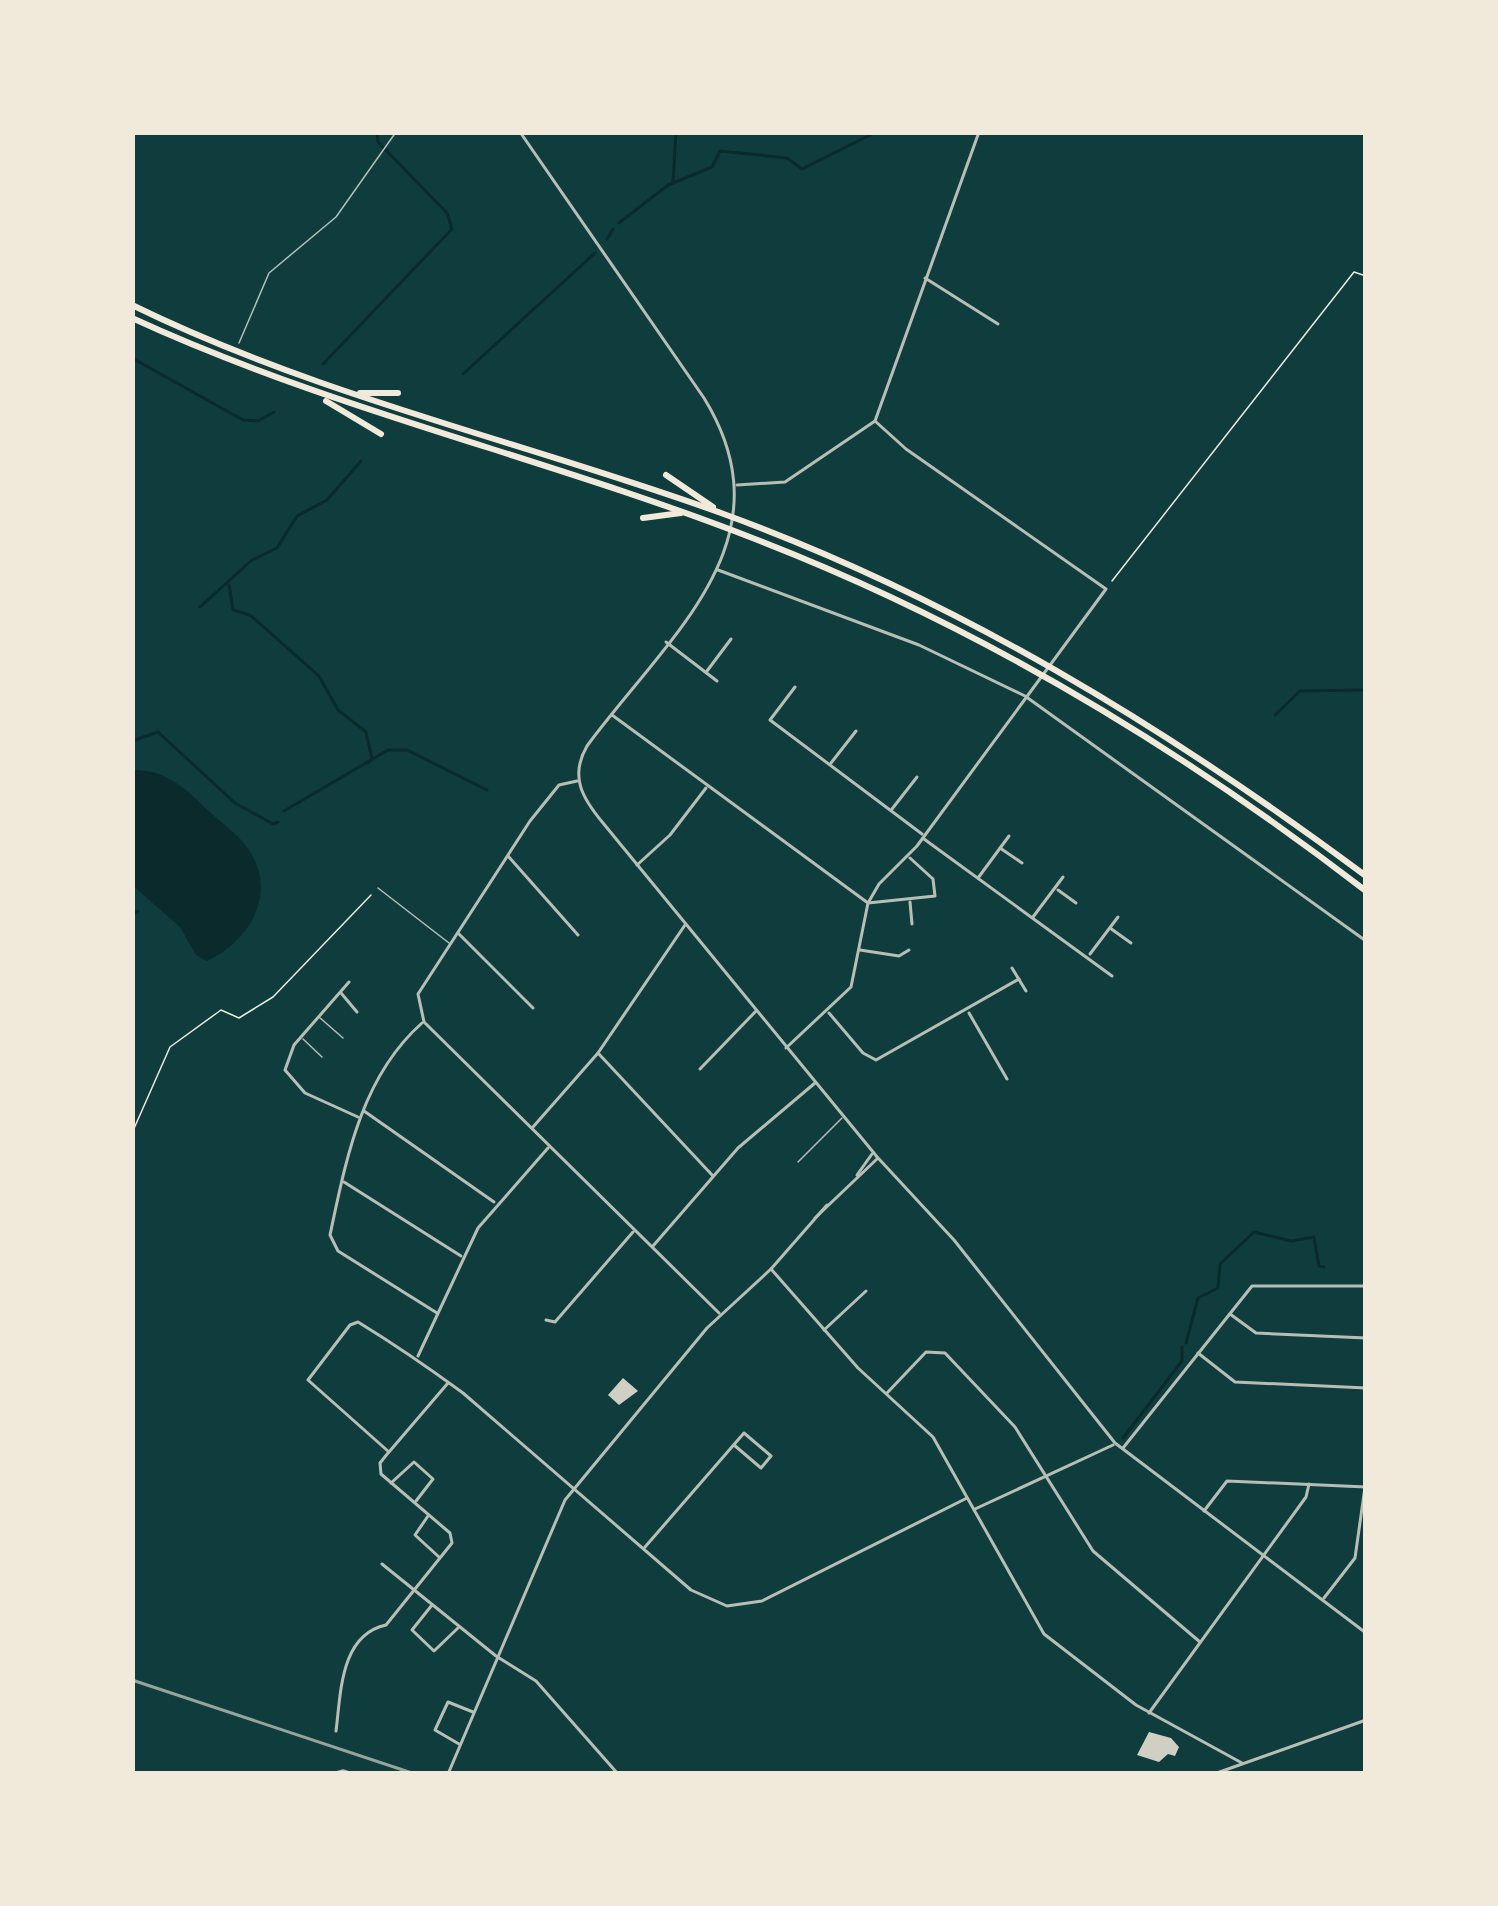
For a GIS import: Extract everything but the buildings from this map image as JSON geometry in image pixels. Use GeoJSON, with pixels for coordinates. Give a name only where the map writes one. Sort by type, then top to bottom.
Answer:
{"type":"FeatureCollection","features":[{"type":"Feature","properties":{"kind":"highway"},"geometry":{"type":"LineString","coordinates":[[132,305],[344,391],[721,513],[874,576],[1013,646],[1196,755],[1366,876]]}},
{"type":"Feature","properties":{"kind":"highway"},"geometry":{"type":"LineString","coordinates":[[132,318],[307,391],[688,513],[900,601],[1057,683],[1186,763],[1366,891]]}},
{"type":"Feature","properties":{"kind":"highway"},"geometry":{"type":"LineString","coordinates":[[307,391],[381,434]]}},
{"type":"Feature","properties":{"kind":"highway"},"geometry":{"type":"LineString","coordinates":[[344,391],[398,393]]}},
{"type":"Feature","properties":{"kind":"highway"},"geometry":{"type":"LineString","coordinates":[[666,476],[721,513]]}},
{"type":"Feature","properties":{"kind":"highway"},"geometry":{"type":"LineString","coordinates":[[644,518],[688,513]]}},
{"type":"Feature","properties":{"kind":"street"},"geometry":{"type":"LineString","coordinates":[[520,132],[704,398],[726,439],[737,485],[718,570],[582,755],[578,781],[584,798],[843,1117],[947,1232],[1115,1443],[1366,1633]]}},
{"type":"Feature","properties":{"kind":"street"},"geometry":{"type":"LineString","coordinates":[[737,485],[785,482],[874,421],[979,132]]}},
{"type":"Feature","properties":{"kind":"street"},"geometry":{"type":"LineString","coordinates":[[923,277],[998,324]]}},
{"type":"Feature","properties":{"kind":"street"},"geometry":{"type":"LineString","coordinates":[[786,1048],[829,1012],[850,987],[868,903],[924,837],[1106,589],[874,421]]}},
{"type":"Feature","properties":{"kind":"street"},"geometry":{"type":"LineString","coordinates":[[718,570],[919,645],[1025,696],[1366,941]]}},
{"type":"Feature","properties":{"kind":"street"},"geometry":{"type":"LineString","coordinates":[[706,672],[731,639]]}},
{"type":"Feature","properties":{"kind":"street"},"geometry":{"type":"LineString","coordinates":[[666,642],[717,680]]}},
{"type":"Feature","properties":{"kind":"street"},"geometry":{"type":"LineString","coordinates":[[770,720],[795,687]]}},
{"type":"Feature","properties":{"kind":"street"},"geometry":{"type":"LineString","coordinates":[[760,712],[1112,976]]}},
{"type":"Feature","properties":{"kind":"street"},"geometry":{"type":"LineString","coordinates":[[610,714],[868,903],[935,896],[930,874],[908,856]]}},
{"type":"Feature","properties":{"kind":"street"},"geometry":{"type":"LineString","coordinates":[[830,765],[856,731]]}},
{"type":"Feature","properties":{"kind":"street"},"geometry":{"type":"LineString","coordinates":[[891,811],[916,777]]}},
{"type":"Feature","properties":{"kind":"street"},"geometry":{"type":"LineString","coordinates":[[578,781],[559,784],[505,854],[418,994],[424,1022],[720,1315]]}},
{"type":"Feature","properties":{"kind":"street"},"geometry":{"type":"LineString","coordinates":[[637,865],[670,836],[707,787]]}},
{"type":"Feature","properties":{"kind":"street"},"geometry":{"type":"LineString","coordinates":[[978,878],[1009,836]]}},
{"type":"Feature","properties":{"kind":"street"},"geometry":{"type":"LineString","coordinates":[[1000,848],[1022,863]]}},
{"type":"Feature","properties":{"kind":"street"},"geometry":{"type":"LineString","coordinates":[[505,854],[578,935]]}},
{"type":"Feature","properties":{"kind":"street"},"geometry":{"type":"LineString","coordinates":[[1033,917],[1063,877]]}},
{"type":"Feature","properties":{"kind":"street"},"geometry":{"type":"LineString","coordinates":[[1055,888],[1076,903]]}},
{"type":"Feature","properties":{"kind":"street"},"geometry":{"type":"LineString","coordinates":[[910,901],[912,924]]}},
{"type":"Feature","properties":{"kind":"street"},"geometry":{"type":"LineString","coordinates":[[1088,957],[1118,917]]}},
{"type":"Feature","properties":{"kind":"street"},"geometry":{"type":"LineString","coordinates":[[531,1128],[598,1053],[686,925]]}},
{"type":"Feature","properties":{"kind":"street"},"geometry":{"type":"LineString","coordinates":[[1110,928],[1131,943]]}},
{"type":"Feature","properties":{"kind":"street"},"geometry":{"type":"LineString","coordinates":[[456,932],[532,1008]]}},
{"type":"Feature","properties":{"kind":"street"},"geometry":{"type":"LineString","coordinates":[[860,950],[899,956],[909,950]]}},
{"type":"Feature","properties":{"kind":"street"},"geometry":{"type":"LineString","coordinates":[[1012,968],[1026,991]]}},
{"type":"Feature","properties":{"kind":"street"},"geometry":{"type":"LineString","coordinates":[[829,1012],[863,1053],[876,1060],[1019,980]]}},
{"type":"Feature","properties":{"kind":"street"},"geometry":{"type":"LineString","coordinates":[[349,982],[301,1036],[286,1064],[288,1080],[360,1118]]}},
{"type":"Feature","properties":{"kind":"street"},"geometry":{"type":"LineString","coordinates":[[340,992],[357,1012]]}},
{"type":"Feature","properties":{"kind":"street"},"geometry":{"type":"LineString","coordinates":[[968,1010],[1007,1079]]}},
{"type":"Feature","properties":{"kind":"street"},"geometry":{"type":"LineString","coordinates":[[700,1069],[756,1011]]}},
{"type":"Feature","properties":{"kind":"street"},"geometry":{"type":"LineString","coordinates":[[424,1022],[388,1064],[363,1111],[330,1235],[333,1246],[437,1312]]}},
{"type":"Feature","properties":{"kind":"street"},"geometry":{"type":"LineString","coordinates":[[598,1053],[714,1178]]}},
{"type":"Feature","properties":{"kind":"street"},"geometry":{"type":"LineString","coordinates":[[652,1247],[738,1148],[815,1083]]}},
{"type":"Feature","properties":{"kind":"street"},"geometry":{"type":"LineString","coordinates":[[363,1111],[497,1204]]}},
{"type":"Feature","properties":{"kind":"street"},"geometry":{"type":"LineString","coordinates":[[416,1359],[461,1256],[497,1204],[549,1147]]}},
{"type":"Feature","properties":{"kind":"street"},"geometry":{"type":"LineString","coordinates":[[448,1774],[556,1517],[574,1488],[720,1315],[771,1269],[876,1155]]}},
{"type":"Feature","properties":{"kind":"street"},"geometry":{"type":"LineString","coordinates":[[342,1181],[461,1256]]}},
{"type":"Feature","properties":{"kind":"street"},"geometry":{"type":"LineString","coordinates":[[546,1320],[555,1322],[635,1230]]}},
{"type":"Feature","properties":{"kind":"street"},"geometry":{"type":"LineString","coordinates":[[771,1269],[824,1330],[926,1428],[1033,1622],[1054,1644],[1149,1713],[1243,1764]]}},
{"type":"Feature","properties":{"kind":"street"},"geometry":{"type":"LineString","coordinates":[[1122,1449],[1252,1286],[1266,1282],[1366,1286]]}},
{"type":"Feature","properties":{"kind":"street"},"geometry":{"type":"LineString","coordinates":[[824,1330],[866,1291]]}},
{"type":"Feature","properties":{"kind":"street"},"geometry":{"type":"LineString","coordinates":[[1228,1313],[1256,1333],[1366,1338]]}},
{"type":"Feature","properties":{"kind":"street"},"geometry":{"type":"LineString","coordinates":[[389,1452],[315,1391],[308,1376],[355,1322],[448,1383],[706,1600],[750,1605],[967,1498]]}},
{"type":"Feature","properties":{"kind":"street"},"geometry":{"type":"LineString","coordinates":[[887,1393],[926,1352],[940,1350],[994,1401],[1093,1551],[1200,1642]]}},
{"type":"Feature","properties":{"kind":"street"},"geometry":{"type":"LineString","coordinates":[[1197,1353],[1235,1382],[1366,1388]]}},
{"type":"Feature","properties":{"kind":"street"},"geometry":{"type":"LineString","coordinates":[[336,1731],[348,1657],[415,1590],[452,1538],[378,1468],[448,1383]]}},
{"type":"Feature","properties":{"kind":"street"},"geometry":{"type":"LineString","coordinates":[[644,1548],[744,1432],[771,1456],[761,1468],[734,1444]]}},
{"type":"Feature","properties":{"kind":"street"},"geometry":{"type":"LineString","coordinates":[[973,1510],[1115,1443]]}},
{"type":"Feature","properties":{"kind":"street"},"geometry":{"type":"LineString","coordinates":[[391,1483],[414,1462],[433,1479],[415,1503]]}},
{"type":"Feature","properties":{"kind":"street"},"geometry":{"type":"LineString","coordinates":[[1204,1511],[1227,1481],[1365,1487],[1355,1558],[1323,1600]]}},
{"type":"Feature","properties":{"kind":"street"},"geometry":{"type":"LineString","coordinates":[[1149,1713],[1306,1497],[1309,1484]]}},
{"type":"Feature","properties":{"kind":"street"},"geometry":{"type":"LineString","coordinates":[[429,1515],[415,1535],[441,1558]]}},
{"type":"Feature","properties":{"kind":"street"},"geometry":{"type":"LineString","coordinates":[[382,1564],[496,1656],[536,1681],[618,1774]]}},
{"type":"Feature","properties":{"kind":"street"},"geometry":{"type":"LineString","coordinates":[[432,1604],[412,1630],[434,1651],[459,1627]]}},
{"type":"Feature","properties":{"kind":"street"},"geometry":{"type":"LineString","coordinates":[[459,1744],[434,1730],[448,1702],[473,1712]]}},
{"type":"Feature","properties":{"kind":"street"},"geometry":{"type":"LineString","coordinates":[[1219,1773],[1366,1720]]}},
{"type":"Feature","properties":{"kind":"lane"},"geometry":{"type":"LineString","coordinates":[[239,344],[269,273],[336,218],[396,132]]}},
{"type":"Feature","properties":{"kind":"lane"},"geometry":{"type":"LineString","coordinates":[[378,888],[449,943]]}},
{"type":"Feature","properties":{"kind":"lane"},"geometry":{"type":"LineString","coordinates":[[318,1016],[343,1038]]}},
{"type":"Feature","properties":{"kind":"lane"},"geometry":{"type":"LineString","coordinates":[[301,1036],[322,1057]]}},
{"type":"Feature","properties":{"kind":"lane"},"geometry":{"type":"LineString","coordinates":[[798,1162],[843,1117]]}},
{"type":"Feature","properties":{"kind":"lane"},"geometry":{"type":"LineString","coordinates":[[329,1774],[356,1774]]}},
{"type":"Feature","properties":{"kind":"path"},"geometry":{"type":"LineString","coordinates":[[1106,589],[1354,272],[1366,276]]}},
{"type":"Feature","properties":{"kind":"path"},"geometry":{"type":"LineString","coordinates":[[132,1133],[179,1037],[221,1010],[239,1018],[273,997],[378,888]]}},
{"type":"Feature","properties":{"kind":"water"},"geometry":{"type":"Polygon","coordinates":[[[132,770],[156,773],[185,789],[238,837],[256,863],[260,897],[256,912],[236,940],[207,961],[196,955],[180,927],[132,885],[132,770]]]}},
{"type":"Feature","properties":{"kind":"waterway"},"geometry":{"type":"LineString","coordinates":[[323,364],[452,229],[447,213],[378,142],[377,132]]}},
{"type":"Feature","properties":{"kind":"waterway"},"geometry":{"type":"LineString","coordinates":[[673,183],[676,132]]}},
{"type":"Feature","properties":{"kind":"waterway"},"geometry":{"type":"LineString","coordinates":[[619,223],[668,185],[712,167],[720,151],[787,158],[802,169],[876,132]]}},
{"type":"Feature","properties":{"kind":"waterway"},"geometry":{"type":"LineString","coordinates":[[607,239],[613,229]]}},
{"type":"Feature","properties":{"kind":"waterway"},"geometry":{"type":"LineString","coordinates":[[463,374],[595,253]]}},
{"type":"Feature","properties":{"kind":"waterway"},"geometry":{"type":"LineString","coordinates":[[132,358],[243,420],[258,421],[274,412]]}},
{"type":"Feature","properties":{"kind":"waterway"},"geometry":{"type":"LineString","coordinates":[[200,607],[252,560],[277,548],[297,516],[327,500],[361,461]]}},
{"type":"Feature","properties":{"kind":"waterway"},"geometry":{"type":"LineString","coordinates":[[229,585],[233,610],[250,615],[319,676],[338,710],[366,732],[372,759],[368,763]]}},
{"type":"Feature","properties":{"kind":"waterway"},"geometry":{"type":"LineString","coordinates":[[1275,715],[1300,691],[1362,690]]}},
{"type":"Feature","properties":{"kind":"waterway"},"geometry":{"type":"LineString","coordinates":[[132,741],[158,732],[235,803],[273,824],[278,822]]}},
{"type":"Feature","properties":{"kind":"waterway"},"geometry":{"type":"LineString","coordinates":[[284,811],[388,750],[407,750],[487,790]]}},
{"type":"Feature","properties":{"kind":"waterway"},"geometry":{"type":"LineString","coordinates":[[132,915],[138,911]]}},
{"type":"Feature","properties":{"kind":"waterway"},"geometry":{"type":"LineString","coordinates":[[1186,1343],[1198,1298],[1218,1288],[1220,1264],[1254,1232],[1291,1241],[1314,1237],[1319,1266],[1324,1267]]}},
{"type":"Feature","properties":{"kind":"waterway"},"geometry":{"type":"LineString","coordinates":[[1123,1438],[1182,1361],[1182,1347]]}},
{"type":"Feature","properties":{"kind":"railway"},"geometry":{"type":"LineString","coordinates":[[132,1680],[415,1774]]}}]}
